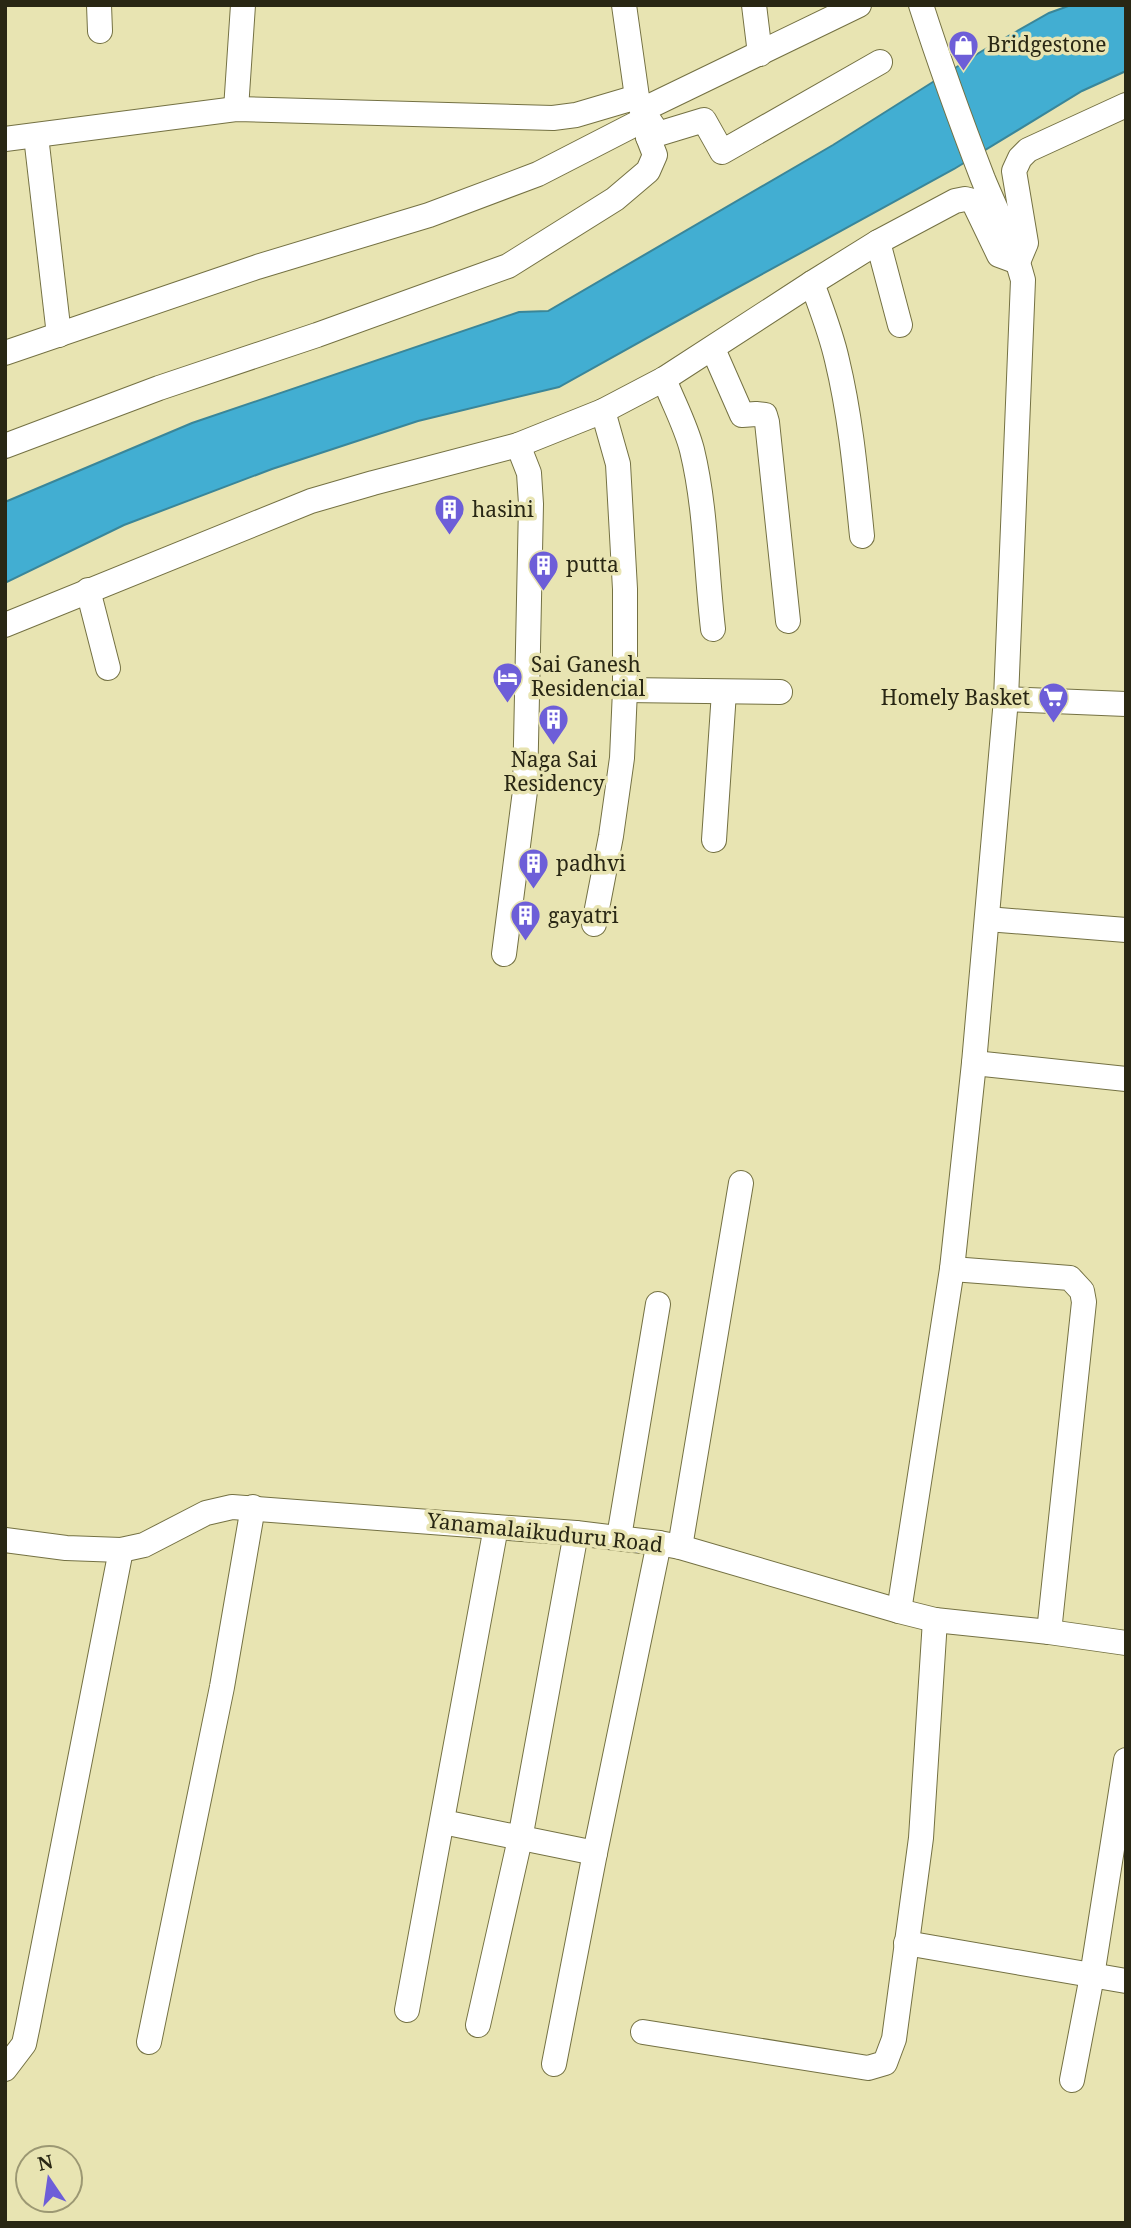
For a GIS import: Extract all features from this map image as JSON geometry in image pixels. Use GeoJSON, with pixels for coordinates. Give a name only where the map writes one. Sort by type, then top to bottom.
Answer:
{"type":"FeatureCollection","features":[{"type":"Feature","properties":{"kind":"street"},"geometry":{"type":"LineString","coordinates":[[99,5],[100,30]]}},
{"type":"Feature","properties":{"kind":"street"},"geometry":{"type":"LineString","coordinates":[[236,108],[243,5]]}},
{"type":"Feature","properties":{"kind":"street"},"geometry":{"type":"LineString","coordinates":[[5,446],[159,388],[317,335],[508,266],[615,199],[648,171],[655,156],[643,116],[624,5]]}},
{"type":"Feature","properties":{"kind":"street"},"geometry":{"type":"LineString","coordinates":[[754,5],[760,54]]}},
{"type":"Feature","properties":{"kind":"street"},"geometry":{"type":"LineString","coordinates":[[5,353],[257,267],[429,215],[538,174],[760,54],[859,5]]}},
{"type":"Feature","properties":{"kind":"street"},"geometry":{"type":"LineString","coordinates":[[899,1611],[952,1269],[988,919],[1006,699],[1023,280],[921,5]]}},
{"type":"Feature","properties":{"kind":"street"},"geometry":{"type":"LineString","coordinates":[[5,139],[236,108],[554,118],[576,115],[643,116],[704,120],[722,152],[880,62]]}},
{"type":"Feature","properties":{"kind":"street"},"geometry":{"type":"LineString","coordinates":[[1018,262],[1026,243],[1014,171],[1020,158],[1028,150],[1126,105]]}},
{"type":"Feature","properties":{"kind":"street"},"geometry":{"type":"LineString","coordinates":[[36,136],[59,335]]}},
{"type":"Feature","properties":{"kind":"street"},"geometry":{"type":"LineString","coordinates":[[5,625],[311,501],[518,445],[603,411],[713,349],[878,242],[955,201],[973,201],[999,255],[1018,262]]}},
{"type":"Feature","properties":{"kind":"street"},"geometry":{"type":"LineString","coordinates":[[878,242],[900,325]]}},
{"type":"Feature","properties":{"kind":"street"},"geometry":{"type":"LineString","coordinates":[[811,283],[831,338],[841,379],[853,442],[862,536]]}},
{"type":"Feature","properties":{"kind":"street"},"geometry":{"type":"LineString","coordinates":[[713,349],[742,415],[765,415],[767,422],[788,621]]}},
{"type":"Feature","properties":{"kind":"street"},"geometry":{"type":"LineString","coordinates":[[664,379],[692,449],[705,532],[713,629]]}},
{"type":"Feature","properties":{"kind":"street"},"geometry":{"type":"LineString","coordinates":[[594,924],[611,836],[622,758],[625,690],[625,589],[618,464],[603,411]]}},
{"type":"Feature","properties":{"kind":"street"},"geometry":{"type":"LineString","coordinates":[[504,954],[525,791],[531,504],[529,474],[518,445]]}},
{"type":"Feature","properties":{"kind":"street"},"geometry":{"type":"LineString","coordinates":[[88,590],[108,668]]}},
{"type":"Feature","properties":{"kind":"street"},"geometry":{"type":"LineString","coordinates":[[625,690],[780,692]]}},
{"type":"Feature","properties":{"kind":"street"},"geometry":{"type":"LineString","coordinates":[[713,840],[724,692]]}},
{"type":"Feature","properties":{"kind":"street"},"geometry":{"type":"LineString","coordinates":[[1006,699],[1126,704]]}},
{"type":"Feature","properties":{"kind":"street"},"geometry":{"type":"LineString","coordinates":[[988,919],[1126,930]]}},
{"type":"Feature","properties":{"kind":"street"},"geometry":{"type":"LineString","coordinates":[[974,1063],[1126,1079]]}},
{"type":"Feature","properties":{"kind":"street"},"geometry":{"type":"LineString","coordinates":[[554,2064],[595,1853],[669,1545],[741,1184]]}},
{"type":"Feature","properties":{"kind":"street"},"geometry":{"type":"LineString","coordinates":[[952,1269],[1070,1278],[1082,1291],[1084,1302],[1049,1632]]}},
{"type":"Feature","properties":{"kind":"street"},"geometry":{"type":"LineString","coordinates":[[618,1537],[658,1304]]}},
{"type":"Feature","properties":{"kind":"street","name":"Yanamalaikuduru Road"},"geometry":{"type":"LineString","coordinates":[[5,1540],[66,1548],[121,1550],[144,1545],[206,1513],[232,1507],[576,1533],[669,1545],[935,1620],[1126,1643]]}},
{"type":"Feature","properties":{"kind":"street"},"geometry":{"type":"LineString","coordinates":[[149,2042],[222,1687],[253,1507]]}},
{"type":"Feature","properties":{"kind":"street"},"geometry":{"type":"LineString","coordinates":[[407,2010],[496,1527]]}},
{"type":"Feature","properties":{"kind":"street"},"geometry":{"type":"LineString","coordinates":[[478,2025],[520,1839],[576,1533]]}},
{"type":"Feature","properties":{"kind":"street"},"geometry":{"type":"LineString","coordinates":[[5,2069],[24,2044],[121,1550]]}},
{"type":"Feature","properties":{"kind":"street"},"geometry":{"type":"LineString","coordinates":[[643,2032],[868,2068],[885,2063],[894,2039],[921,1838],[935,1620]]}},
{"type":"Feature","properties":{"kind":"street"},"geometry":{"type":"LineString","coordinates":[[1073,2080],[1126,1760]]}},
{"type":"Feature","properties":{"kind":"street"},"geometry":{"type":"LineString","coordinates":[[443,1822],[595,1853]]}},
{"type":"Feature","properties":{"kind":"street"},"geometry":{"type":"LineString","coordinates":[[906,1943],[1126,1981]]}},
{"type":"Feature","properties":{"kind":"water"},"geometry":{"type":"Polygon","coordinates":[[[1071,5],[1126,5],[1126,71],[1082,91],[954,169],[559,387],[418,421],[272,469],[124,525],[5,583],[5,502],[192,423],[519,312],[548,311],[833,145],[982,51],[1049,13],[1071,5]]]}},
{"type":"Feature","properties":{"kind":"place","name":"Bridgestone"},"geometry":{"type":"Point","coordinates":[964,72]}},
{"type":"Feature","properties":{"kind":"place","name":"hasini"},"geometry":{"type":"Point","coordinates":[449,537]}},
{"type":"Feature","properties":{"kind":"place","name":"putta"},"geometry":{"type":"Point","coordinates":[543,592]}},
{"type":"Feature","properties":{"kind":"place","name":"Sai Ganesh Residencial"},"geometry":{"type":"Point","coordinates":[508,704]}},
{"type":"Feature","properties":{"kind":"place","name":"Homely Basket"},"geometry":{"type":"Point","coordinates":[1053,725]}},
{"type":"Feature","properties":{"kind":"place","name":"Naga Sai Residency"},"geometry":{"type":"Point","coordinates":[554,747]}},
{"type":"Feature","properties":{"kind":"place","name":"padhvi"},"geometry":{"type":"Point","coordinates":[533,891]}},
{"type":"Feature","properties":{"kind":"place","name":"gayatri"},"geometry":{"type":"Point","coordinates":[525,943]}}]}
